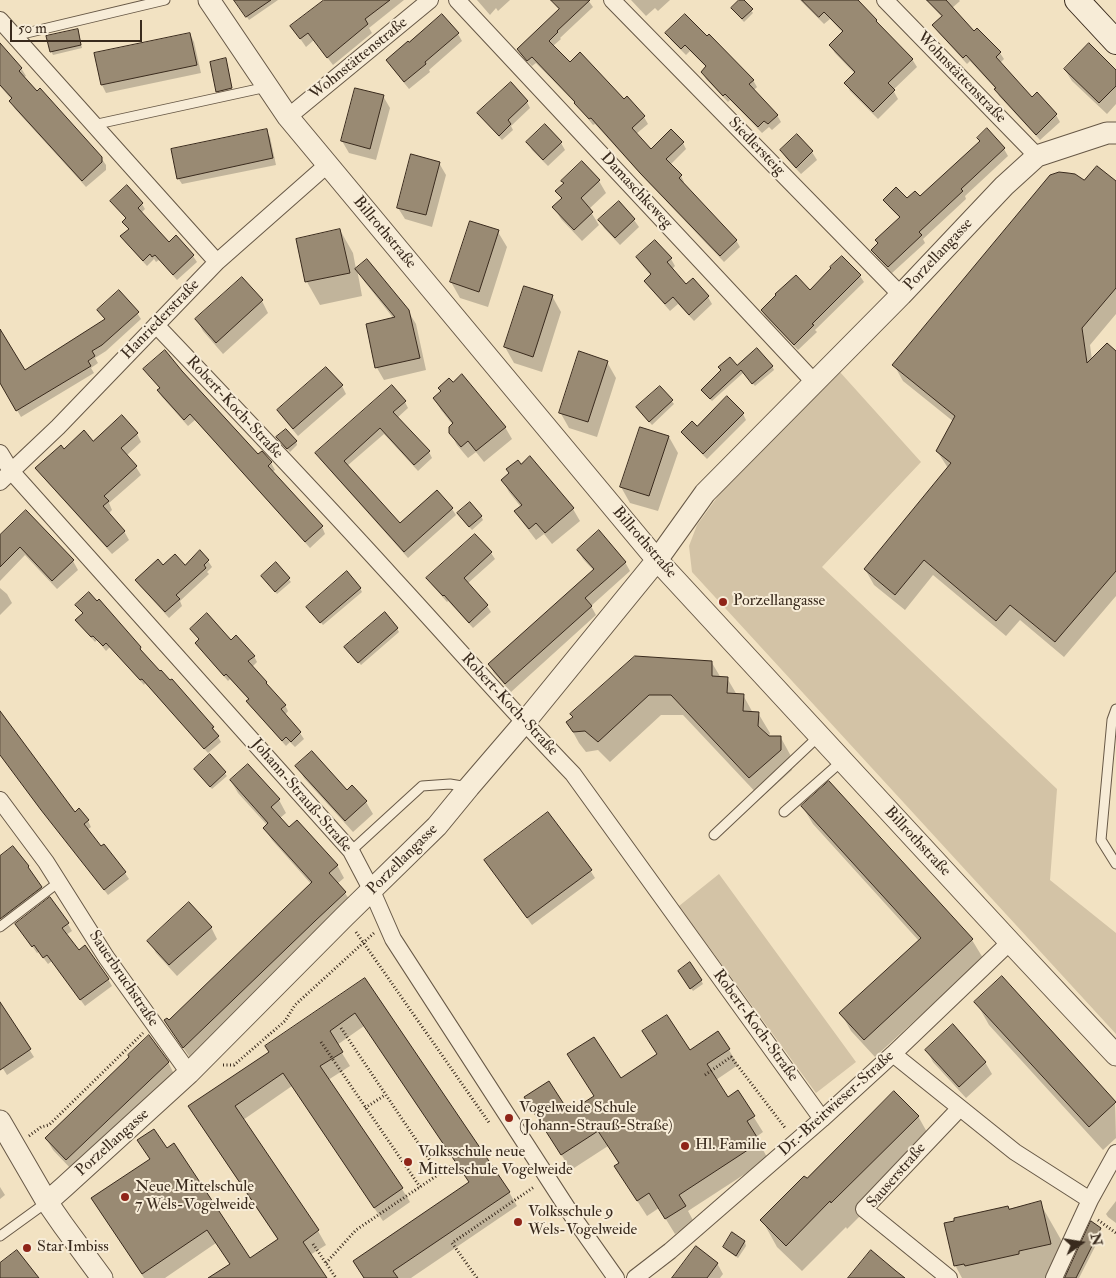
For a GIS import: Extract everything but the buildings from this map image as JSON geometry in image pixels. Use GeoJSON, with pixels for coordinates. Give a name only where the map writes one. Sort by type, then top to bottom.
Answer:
{"type":"FeatureCollection","features":[{"type":"Feature","properties":{"kind":"main road"},"geometry":{"type":"LineString","coordinates":[[1077,0],[1116,42]]}},
{"type":"Feature","properties":{"kind":"street","name":"Billrothstraße"},"geometry":{"type":"LineString","coordinates":[[209,0],[288,117],[657,560],[1116,1055]]}},
{"type":"Feature","properties":{"kind":"street","name":"Wohnstättenstraße"},"geometry":{"type":"LineString","coordinates":[[288,117],[430,0]]}},
{"type":"Feature","properties":{"kind":"street","name":"Damaschkeweg"},"geometry":{"type":"LineString","coordinates":[[457,0],[815,383]]}},
{"type":"Feature","properties":{"kind":"street","name":"Siedlersteig"},"geometry":{"type":"LineString","coordinates":[[612,0],[901,295]]}},
{"type":"Feature","properties":{"kind":"street","name":"Wohnstättenstraße"},"geometry":{"type":"LineString","coordinates":[[885,0],[1038,156]]}},
{"type":"Feature","properties":{"kind":"street"},"geometry":{"type":"LineString","coordinates":[[0,20],[217,262]]}},
{"type":"Feature","properties":{"kind":"street","name":"Porzellangasse"},"geometry":{"type":"LineString","coordinates":[[47,1202],[189,1074],[437,826],[657,560],[705,493],[901,295],[1004,186],[1038,156],[1107,133],[1116,133]]}},
{"type":"Feature","properties":{"kind":"street","name":"Hanriederstraße"},"geometry":{"type":"LineString","coordinates":[[5,476],[58,427],[217,262],[328,165]]}},
{"type":"Feature","properties":{"kind":"street","name":"Robert-Koch-Straße"},"geometry":{"type":"LineString","coordinates":[[156,324],[395,580],[524,723],[574,774],[822,1119]]}},
{"type":"Feature","properties":{"kind":"street","name":"Johann-Strauß-Straße"},"geometry":{"type":"LineString","coordinates":[[0,453],[5,476],[351,851],[372,891],[393,939],[573,1217],[616,1278]]}},
{"type":"Feature","properties":{"kind":"street","name":"Sauerbruchstraße"},"geometry":{"type":"LineString","coordinates":[[0,800],[46,862],[106,958],[189,1074]]}},
{"type":"Feature","properties":{"kind":"street","name":"Dr.-Breitwieser-Straße"},"geometry":{"type":"LineString","coordinates":[[635,1278],[822,1119],[1010,942]]}},
{"type":"Feature","properties":{"kind":"street"},"geometry":{"type":"LineString","coordinates":[[893,1054],[1015,1152],[1088,1205]]}},
{"type":"Feature","properties":{"kind":"street","name":"Sauserstraße"},"geometry":{"type":"LineString","coordinates":[[949,1278],[864,1209],[960,1108]]}},
{"type":"Feature","properties":{"kind":"street"},"geometry":{"type":"LineString","coordinates":[[0,1121],[47,1202],[102,1278]]}},
{"type":"Feature","properties":{"kind":"street"},"geometry":{"type":"LineString","coordinates":[[1054,1278],[1088,1205],[1116,1153]]}},
{"type":"Feature","properties":{"kind":"lane"},"geometry":{"type":"LineString","coordinates":[[14,36],[165,0]]}},
{"type":"Feature","properties":{"kind":"lane"},"geometry":{"type":"LineString","coordinates":[[94,125],[267,87]]}},
{"type":"Feature","properties":{"kind":"lane"},"geometry":{"type":"LineString","coordinates":[[1116,709],[1112,720],[1101,840],[1116,864]]}},
{"type":"Feature","properties":{"kind":"lane"},"geometry":{"type":"LineString","coordinates":[[714,836],[819,736]]}},
{"type":"Feature","properties":{"kind":"lane"},"geometry":{"type":"LineString","coordinates":[[784,812],[842,761]]}},
{"type":"Feature","properties":{"kind":"lane"},"geometry":{"type":"LineString","coordinates":[[351,851],[422,786],[450,784],[469,787]]}},
{"type":"Feature","properties":{"kind":"lane"},"geometry":{"type":"LineString","coordinates":[[0,926],[59,882]]}},
{"type":"Feature","properties":{"kind":"lane","name":"Porzellangasse"},"geometry":{"type":"LineString","coordinates":[[0,1236],[47,1202]]}},
{"type":"Feature","properties":{"kind":"path"},"geometry":{"type":"LineString","coordinates":[[344,917],[491,1124]]}},
{"type":"Feature","properties":{"kind":"path"},"geometry":{"type":"LineString","coordinates":[[15,1147],[41,1127],[49,1125],[153,1023]]}},
{"type":"Feature","properties":{"kind":"path"},"geometry":{"type":"LineString","coordinates":[[341,1028],[439,1174]]}},
{"type":"Feature","properties":{"kind":"path"},"geometry":{"type":"LineString","coordinates":[[321,1042],[420,1187]]}},
{"type":"Feature","properties":{"kind":"path"},"geometry":{"type":"LineString","coordinates":[[705,1075],[731,1057],[796,1142]]}},
{"type":"Feature","properties":{"kind":"path"},"geometry":{"type":"LineString","coordinates":[[366,1108],[386,1094]]}},
{"type":"Feature","properties":{"kind":"path"},"geometry":{"type":"LineString","coordinates":[[326,1263],[356,1230],[451,1166]]}},
{"type":"Feature","properties":{"kind":"path"},"geometry":{"type":"LineString","coordinates":[[477,1278],[452,1243],[548,1178]]}},
{"type":"Feature","properties":{"kind":"path"},"geometry":{"type":"LineString","coordinates":[[1088,1205],[1116,1233]]}},
{"type":"Feature","properties":{"kind":"path"},"geometry":{"type":"LineString","coordinates":[[313,1244],[336,1278]]}},
{"type":"Feature","properties":{"kind":"shaded area"},"geometry":{"type":"Polygon","coordinates":[[[839,371],[921,462],[822,567],[1057,789],[1050,880],[1116,933],[1116,1034],[692,572],[689,546],[697,525],[721,492],[839,371]]]}},
{"type":"Feature","properties":{"kind":"shaded area"},"geometry":{"type":"Polygon","coordinates":[[[719,874],[856,1062],[816,1093],[679,906],[719,874]]]}},
{"type":"Feature","properties":{"kind":"place","name":"Porzellangasse"},"geometry":{"type":"Point","coordinates":[723,602]}},
{"type":"Feature","properties":{"kind":"place","name":"Vogelweide Schule (Johann-Strauß-Straße)"},"geometry":{"type":"Point","coordinates":[509,1118]}},
{"type":"Feature","properties":{"kind":"place","name":"Hl. Familie"},"geometry":{"type":"Point","coordinates":[685,1146]}},
{"type":"Feature","properties":{"kind":"place","name":"Volksschule neue Mittelschule Vogelweide"},"geometry":{"type":"Point","coordinates":[408,1162]}},
{"type":"Feature","properties":{"kind":"place","name":"Neue Mittelschule 7 Wels-Vogelweide"},"geometry":{"type":"Point","coordinates":[125,1197]}},
{"type":"Feature","properties":{"kind":"place","name":"Volksschule 9 Wels-Vogelweide"},"geometry":{"type":"Point","coordinates":[518,1222]}},
{"type":"Feature","properties":{"kind":"place","name":"Star Imbiss"},"geometry":{"type":"Point","coordinates":[27,1248]}}]}
